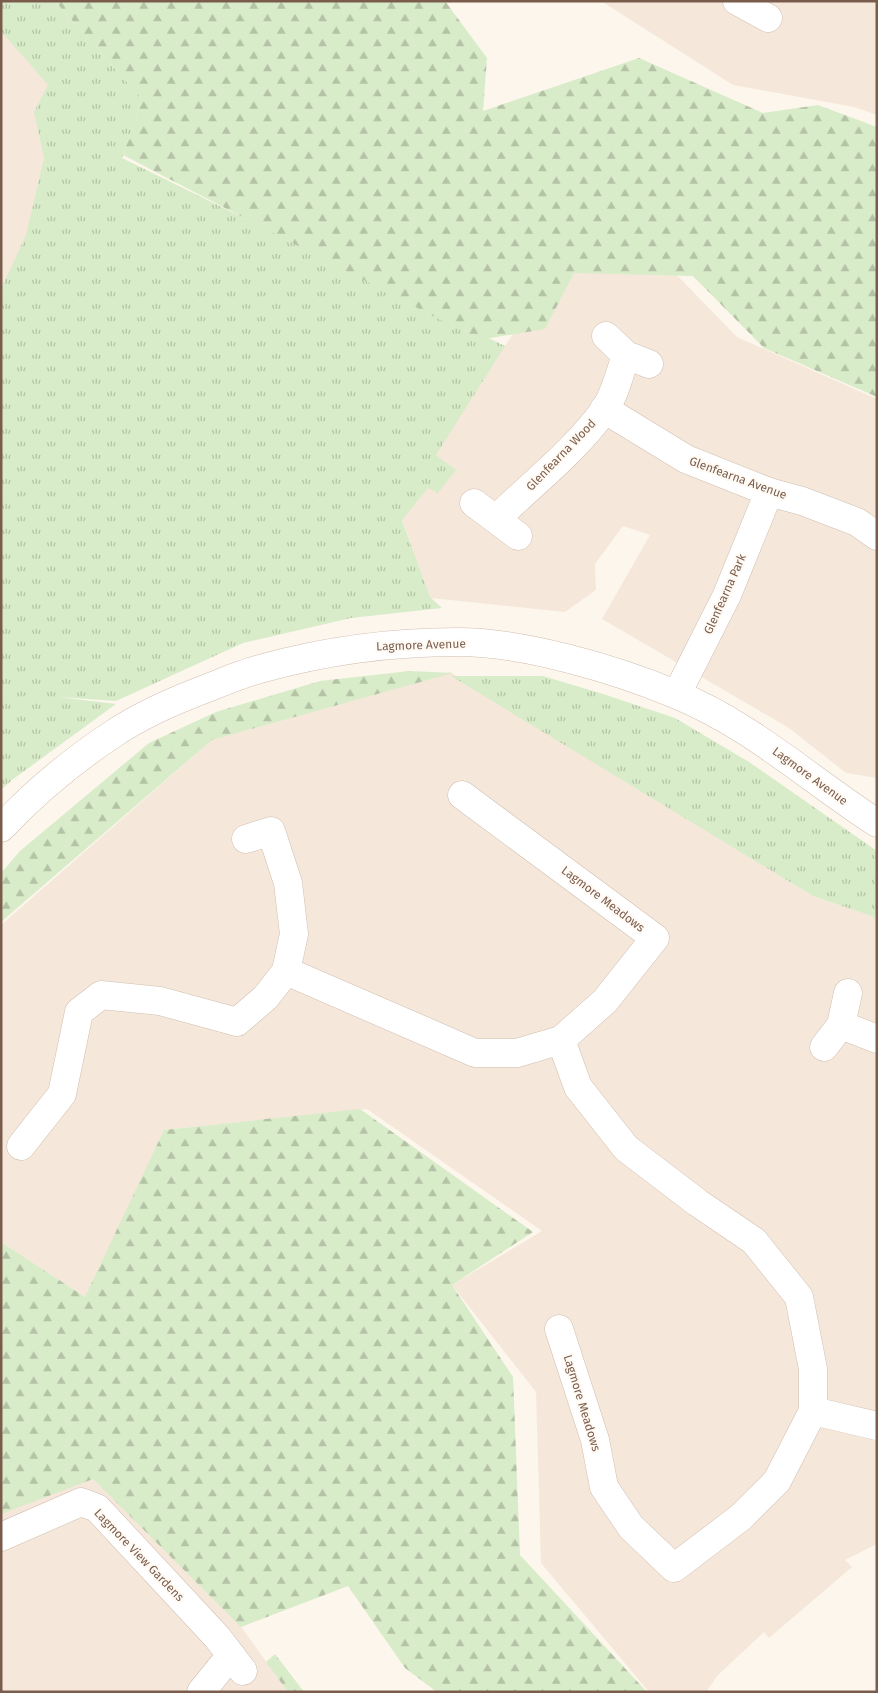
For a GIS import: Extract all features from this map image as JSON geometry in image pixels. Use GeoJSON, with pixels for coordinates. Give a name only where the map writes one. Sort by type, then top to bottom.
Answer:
{"type":"FeatureCollection","features":[{"type":"Feature","properties":{"kind":"street"},"geometry":{"type":"LineString","coordinates":[[737,1],[768,18]]}},
{"type":"Feature","properties":{"kind":"street","name":"Glenfearna Wood"},"geometry":{"type":"LineString","coordinates":[[496,519],[573,445],[604,409],[638,360],[606,336]]}},
{"type":"Feature","properties":{"kind":"street","name":"Glenfearna Avenue"},"geometry":{"type":"LineString","coordinates":[[604,409],[686,459],[769,492],[802,500],[857,522],[877,536]]}},
{"type":"Feature","properties":{"kind":"street","name":"Glenfearna Park"},"geometry":{"type":"LineString","coordinates":[[676,694],[727,595],[769,492]]}},
{"type":"Feature","properties":{"kind":"street"},"geometry":{"type":"LineString","coordinates":[[474,503],[518,536]]}},
{"type":"Feature","properties":{"kind":"street","name":"Lagmore Avenue"},"geometry":{"type":"LineString","coordinates":[[1,828],[27,801],[60,772],[114,733],[168,703],[258,669],[318,655],[403,644],[459,642],[506,646],[603,669],[676,694],[717,714],[764,744],[877,823]]}},
{"type":"Feature","properties":{"kind":"street","name":"Lagmore Meadows"},"geometry":{"type":"LineString","coordinates":[[286,971],[475,1053],[516,1053],[560,1040],[605,1002],[655,938],[462,795]]}},
{"type":"Feature","properties":{"kind":"street"},"geometry":{"type":"LineString","coordinates":[[21,1146],[62,1094],[79,1012],[101,995],[160,1001],[237,1022],[266,997],[286,971],[294,934],[288,883],[271,831],[246,839]]}},
{"type":"Feature","properties":{"kind":"street"},"geometry":{"type":"LineString","coordinates":[[824,1047],[841,1026],[848,993]]}},
{"type":"Feature","properties":{"kind":"street"},"geometry":{"type":"LineString","coordinates":[[841,1026],[877,1039]]}},
{"type":"Feature","properties":{"kind":"street","name":"Lagmore Meadows"},"geometry":{"type":"LineString","coordinates":[[559,1328],[595,1440],[604,1488],[631,1526],[674,1568],[741,1517],[777,1481],[813,1411],[813,1369],[799,1297],[754,1242],[698,1203],[626,1148],[578,1087],[560,1040]]}},
{"type":"Feature","properties":{"kind":"street"},"geometry":{"type":"LineString","coordinates":[[813,1411],[877,1426]]}},
{"type":"Feature","properties":{"kind":"street","name":"Lagmore View Gardens"},"geometry":{"type":"LineString","coordinates":[[1,1537],[81,1502],[97,1508],[237,1663],[201,1692]]}},
{"type":"Feature","properties":{"kind":"shaded area"},"geometry":{"type":"Polygon","coordinates":[[[1,1],[55,1],[142,99],[1,468],[1,1]]]}},
{"type":"Feature","properties":{"kind":"shaded area"},"geometry":{"type":"Polygon","coordinates":[[[601,1],[877,1],[877,115],[854,107],[733,85],[601,1]]]}},
{"type":"Feature","properties":{"kind":"shaded area"},"geometry":{"type":"Polygon","coordinates":[[[552,262],[668,266],[737,337],[877,399],[877,778],[846,773],[789,728],[602,619],[650,535],[623,526],[595,564],[596,590],[565,612],[430,598],[396,502],[525,317],[552,262]]]}},
{"type":"Feature","properties":{"kind":"shaded area"},"geometry":{"type":"Polygon","coordinates":[[[450,672],[813,896],[877,918],[877,1544],[845,1560],[852,1567],[769,1638],[764,1632],[718,1675],[706,1692],[649,1692],[541,1563],[536,1392],[452,1285],[542,1231],[367,1109],[164,1130],[100,1307],[1,1242],[1,925],[212,740],[450,672]]]}},
{"type":"Feature","properties":{"kind":"shaded area"},"geometry":{"type":"Polygon","coordinates":[[[87,1473],[232,1614],[288,1692],[1,1692],[1,1509],[87,1473]]]}},
{"type":"Feature","properties":{"kind":"green space"},"geometry":{"type":"Polygon","coordinates":[[[1,1],[55,1],[142,99],[122,158],[505,346],[436,455],[456,470],[438,493],[428,488],[402,520],[430,597],[442,608],[351,618],[243,643],[116,701],[58,697],[116,704],[1,790],[1,289],[26,235],[44,158],[34,112],[48,85],[1,31],[1,1]]]}},
{"type":"Feature","properties":{"kind":"green space"},"geometry":{"type":"Polygon","coordinates":[[[55,1],[445,1],[487,58],[483,111],[639,58],[763,113],[818,105],[877,127],[877,397],[764,348],[693,276],[574,273],[545,329],[479,340],[123,155],[142,99],[55,1]]]}},
{"type":"Feature","properties":{"kind":"green space"},"geometry":{"type":"Polygon","coordinates":[[[410,671],[453,673],[212,740],[1,922],[1,873],[20,851],[149,743],[216,712],[320,681],[410,671]]]}},
{"type":"Feature","properties":{"kind":"green space"},"geometry":{"type":"Polygon","coordinates":[[[451,676],[543,676],[675,718],[749,762],[877,851],[877,918],[813,896],[451,676]]]}},
{"type":"Feature","properties":{"kind":"green space"},"geometry":{"type":"Polygon","coordinates":[[[360,1109],[533,1232],[452,1285],[513,1377],[520,1555],[647,1692],[437,1692],[405,1668],[348,1586],[241,1627],[93,1479],[1,1514],[1,1242],[85,1297],[164,1130],[360,1109]]]}},
{"type":"Feature","properties":{"kind":"green space"},"geometry":{"type":"Polygon","coordinates":[[[275,1654],[304,1692],[288,1692],[266,1662],[275,1654]]]}}]}
